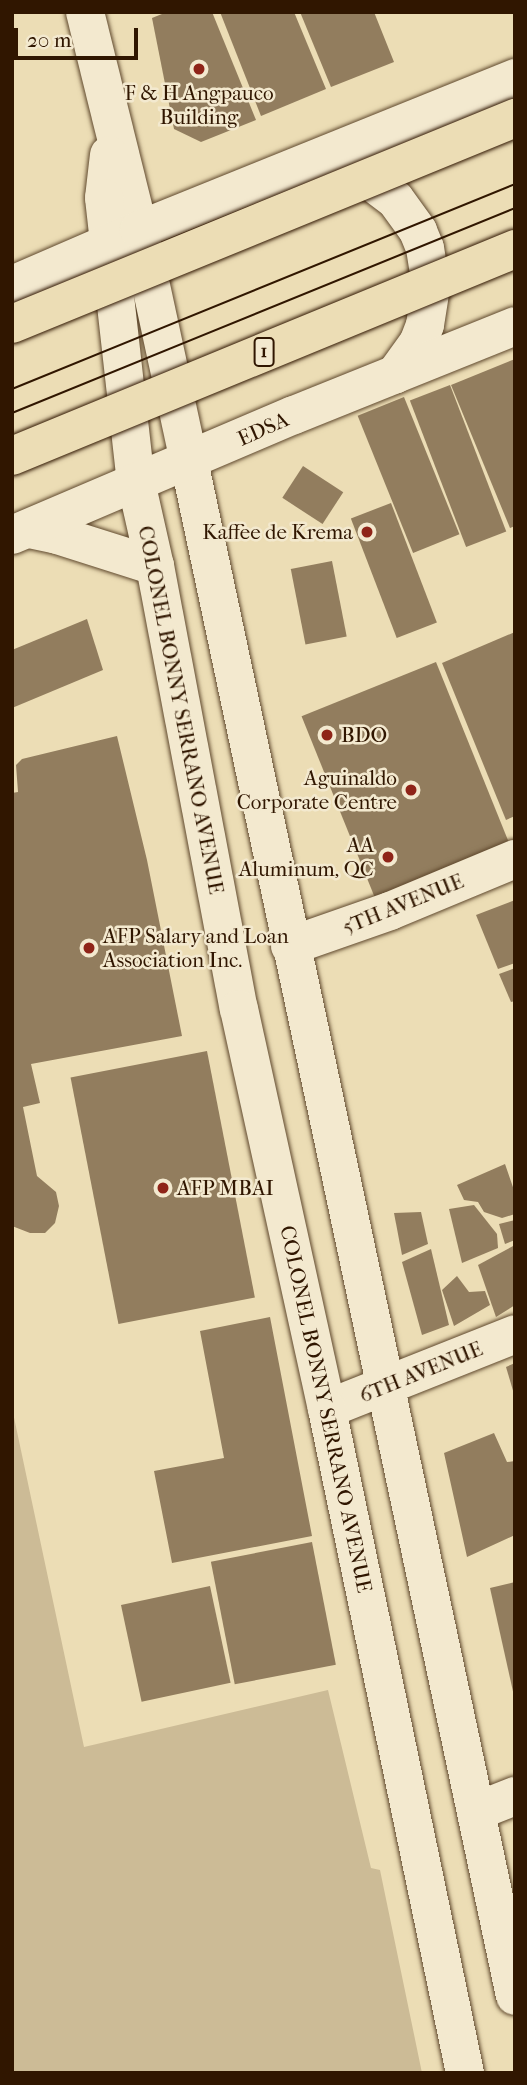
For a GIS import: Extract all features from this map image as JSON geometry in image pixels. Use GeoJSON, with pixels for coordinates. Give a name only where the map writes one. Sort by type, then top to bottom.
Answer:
{"type":"FeatureCollection","features":[{"type":"Feature","properties":{"kind":"highway"},"geometry":{"type":"LineString","coordinates":[[12,324],[515,118]]}},
{"type":"Feature","properties":{"kind":"highway","name":"1"},"geometry":{"type":"LineString","coordinates":[[12,456],[515,249]]}},
{"type":"Feature","properties":{"kind":"main road","name":"COLONEL BONNY SERRANO AVENUE"},"geometry":{"type":"LineString","coordinates":[[85,12],[112,122],[124,236],[136,482],[155,566],[239,1009],[327,1409],[465,2073]]}},
{"type":"Feature","properties":{"kind":"main road"},"geometry":{"type":"LineString","coordinates":[[12,285],[124,236],[515,78]]}},
{"type":"Feature","properties":{"kind":"main road"},"geometry":{"type":"LineString","coordinates":[[308,162],[346,169],[372,181],[395,199],[418,231],[429,267],[429,306],[418,343],[396,375]]}},
{"type":"Feature","properties":{"kind":"main road","name":"COLONEL BONNY SERRANO AVENUE"},"geometry":{"type":"LineString","coordinates":[[124,236],[189,461],[383,1389],[477,1811],[515,1996]]}},
{"type":"Feature","properties":{"kind":"main road","name":"EDSA"},"geometry":{"type":"LineString","coordinates":[[20,532],[515,326]]}},
{"type":"Feature","properties":{"kind":"main road"},"geometry":{"type":"LineString","coordinates":[[20,532],[57,535],[155,566]]}},
{"type":"Feature","properties":{"kind":"main road","name":"5TH AVENUE"},"geometry":{"type":"LineString","coordinates":[[290,946],[334,932],[515,859]]}},
{"type":"Feature","properties":{"kind":"main road","name":"6TH AVENUE"},"geometry":{"type":"LineString","coordinates":[[327,1409],[383,1389],[515,1334]]}},
{"type":"Feature","properties":{"kind":"main road"},"geometry":{"type":"LineString","coordinates":[[477,1811],[515,1796]]}},
{"type":"Feature","properties":{"kind":"shaded area"},"geometry":{"type":"Polygon","coordinates":[[[12,1408],[84,1747],[328,1690],[371,1868],[380,1870],[422,2073],[12,2073],[12,1408]]]}},
{"type":"Feature","properties":{"kind":"building","name":"F & H Angpauco Building"},"geometry":{"type":"Polygon","coordinates":[[[167,12],[212,12],[256,120],[201,142],[174,129],[152,18],[167,12]]]}},
{"type":"Feature","properties":{"kind":"building"},"geometry":{"type":"Polygon","coordinates":[[[220,12],[294,12],[326,89],[261,116],[220,12]]]}},
{"type":"Feature","properties":{"kind":"building"},"geometry":{"type":"Polygon","coordinates":[[[300,12],[374,12],[394,62],[331,87],[300,12]]]}},
{"type":"Feature","properties":{"kind":"building"},"geometry":{"type":"Polygon","coordinates":[[[515,359],[515,526],[510,528],[451,385],[515,359]]]}},
{"type":"Feature","properties":{"kind":"building"},"geometry":{"type":"Polygon","coordinates":[[[450,385],[506,532],[466,547],[410,400],[450,385]]]}},
{"type":"Feature","properties":{"kind":"building"},"geometry":{"type":"Polygon","coordinates":[[[404,397],[459,534],[413,553],[358,416],[404,397]]]}},
{"type":"Feature","properties":{"kind":"building"},"geometry":{"type":"Polygon","coordinates":[[[303,466],[343,492],[323,524],[282,498],[303,466]]]}},
{"type":"Feature","properties":{"kind":"building"},"geometry":{"type":"Polygon","coordinates":[[[391,503],[437,622],[397,638],[351,518],[391,503]]]}},
{"type":"Feature","properties":{"kind":"building"},"geometry":{"type":"Polygon","coordinates":[[[332,561],[347,637],[305,645],[291,569],[332,561]]]}},
{"type":"Feature","properties":{"kind":"building"},"geometry":{"type":"Polygon","coordinates":[[[87,619],[103,670],[12,708],[12,650],[87,619]]]}},
{"type":"Feature","properties":{"kind":"building"},"geometry":{"type":"Polygon","coordinates":[[[515,632],[515,816],[506,820],[442,663],[515,632]]]}},
{"type":"Feature","properties":{"kind":"building","name":"Aguinaldo Corporate Centre"},"geometry":{"type":"Polygon","coordinates":[[[436,662],[514,856],[380,910],[302,716],[436,662]]]}},
{"type":"Feature","properties":{"kind":"building","name":"AFP Salary and Loan Association Inc."},"geometry":{"type":"Polygon","coordinates":[[[117,736],[147,860],[182,1036],[31,1064],[40,1103],[23,1107],[37,1176],[56,1192],[59,1206],[55,1223],[45,1233],[30,1233],[12,1226],[12,793],[18,792],[16,765],[22,759],[117,736]]]}},
{"type":"Feature","properties":{"kind":"building"},"geometry":{"type":"Polygon","coordinates":[[[515,900],[515,963],[498,969],[476,915],[515,900]]]}},
{"type":"Feature","properties":{"kind":"building"},"geometry":{"type":"Polygon","coordinates":[[[515,968],[515,1001],[511,1002],[499,974],[515,968]]]}},
{"type":"Feature","properties":{"kind":"building","name":"AFP MBAI"},"geometry":{"type":"Polygon","coordinates":[[[207,1051],[255,1297],[118,1324],[71,1078],[207,1051]]]}},
{"type":"Feature","properties":{"kind":"building"},"geometry":{"type":"Polygon","coordinates":[[[505,1164],[515,1193],[515,1214],[502,1218],[484,1212],[478,1202],[464,1200],[457,1185],[505,1164]]]}},
{"type":"Feature","properties":{"kind":"building"},"geometry":{"type":"Polygon","coordinates":[[[474,1205],[497,1234],[498,1248],[462,1263],[449,1209],[474,1205]]]}},
{"type":"Feature","properties":{"kind":"building"},"geometry":{"type":"Polygon","coordinates":[[[421,1212],[428,1244],[402,1255],[394,1213],[421,1212]]]}},
{"type":"Feature","properties":{"kind":"building"},"geometry":{"type":"Polygon","coordinates":[[[515,1220],[515,1240],[505,1244],[499,1224],[515,1220]]]}},
{"type":"Feature","properties":{"kind":"building"},"geometry":{"type":"Polygon","coordinates":[[[515,1245],[515,1305],[496,1317],[478,1265],[515,1245]]]}},
{"type":"Feature","properties":{"kind":"building"},"geometry":{"type":"Polygon","coordinates":[[[431,1249],[449,1325],[422,1335],[402,1262],[431,1249]]]}},
{"type":"Feature","properties":{"kind":"building"},"geometry":{"type":"Polygon","coordinates":[[[457,1276],[469,1292],[485,1291],[490,1305],[454,1326],[442,1290],[457,1276]]]}},
{"type":"Feature","properties":{"kind":"building"},"geometry":{"type":"Polygon","coordinates":[[[270,1317],[312,1536],[172,1563],[154,1471],[224,1458],[200,1331],[270,1317]]]}},
{"type":"Feature","properties":{"kind":"building"},"geometry":{"type":"Polygon","coordinates":[[[515,1363],[515,1394],[514,1394],[506,1367],[515,1363]]]}},
{"type":"Feature","properties":{"kind":"building"},"geometry":{"type":"Polygon","coordinates":[[[494,1433],[507,1462],[515,1461],[515,1535],[467,1557],[444,1453],[494,1433]]]}},
{"type":"Feature","properties":{"kind":"building"},"geometry":{"type":"Polygon","coordinates":[[[312,1542],[336,1665],[235,1684],[211,1562],[312,1542]]]}},
{"type":"Feature","properties":{"kind":"building"},"geometry":{"type":"Polygon","coordinates":[[[515,1582],[515,1696],[514,1696],[490,1588],[515,1582]]]}},
{"type":"Feature","properties":{"kind":"building"},"geometry":{"type":"Polygon","coordinates":[[[210,1586],[231,1683],[142,1702],[121,1605],[210,1586]]]}},
{"type":"Feature","properties":{"kind":"tram line"},"geometry":{"type":"LineString","coordinates":[[12,389],[515,184]]}},
{"type":"Feature","properties":{"kind":"tram line"},"geometry":{"type":"LineString","coordinates":[[12,413],[515,208]]}},
{"type":"Feature","properties":{"kind":"place","name":"F & H Angpauco Building"},"geometry":{"type":"Point","coordinates":[199,69]}},
{"type":"Feature","properties":{"kind":"place","name":"Kaffee de Krema"},"geometry":{"type":"Point","coordinates":[367,532]}},
{"type":"Feature","properties":{"kind":"place","name":"BDO"},"geometry":{"type":"Point","coordinates":[327,735]}},
{"type":"Feature","properties":{"kind":"place","name":"Aguinaldo Corporate Centre"},"geometry":{"type":"Point","coordinates":[411,790]}},
{"type":"Feature","properties":{"kind":"place","name":"AA Aluminum, QC"},"geometry":{"type":"Point","coordinates":[388,857]}},
{"type":"Feature","properties":{"kind":"place","name":"AFP Salary and Loan Association Inc."},"geometry":{"type":"Point","coordinates":[89,948]}},
{"type":"Feature","properties":{"kind":"place","name":"AFP MBAI"},"geometry":{"type":"Point","coordinates":[163,1188]}}]}
